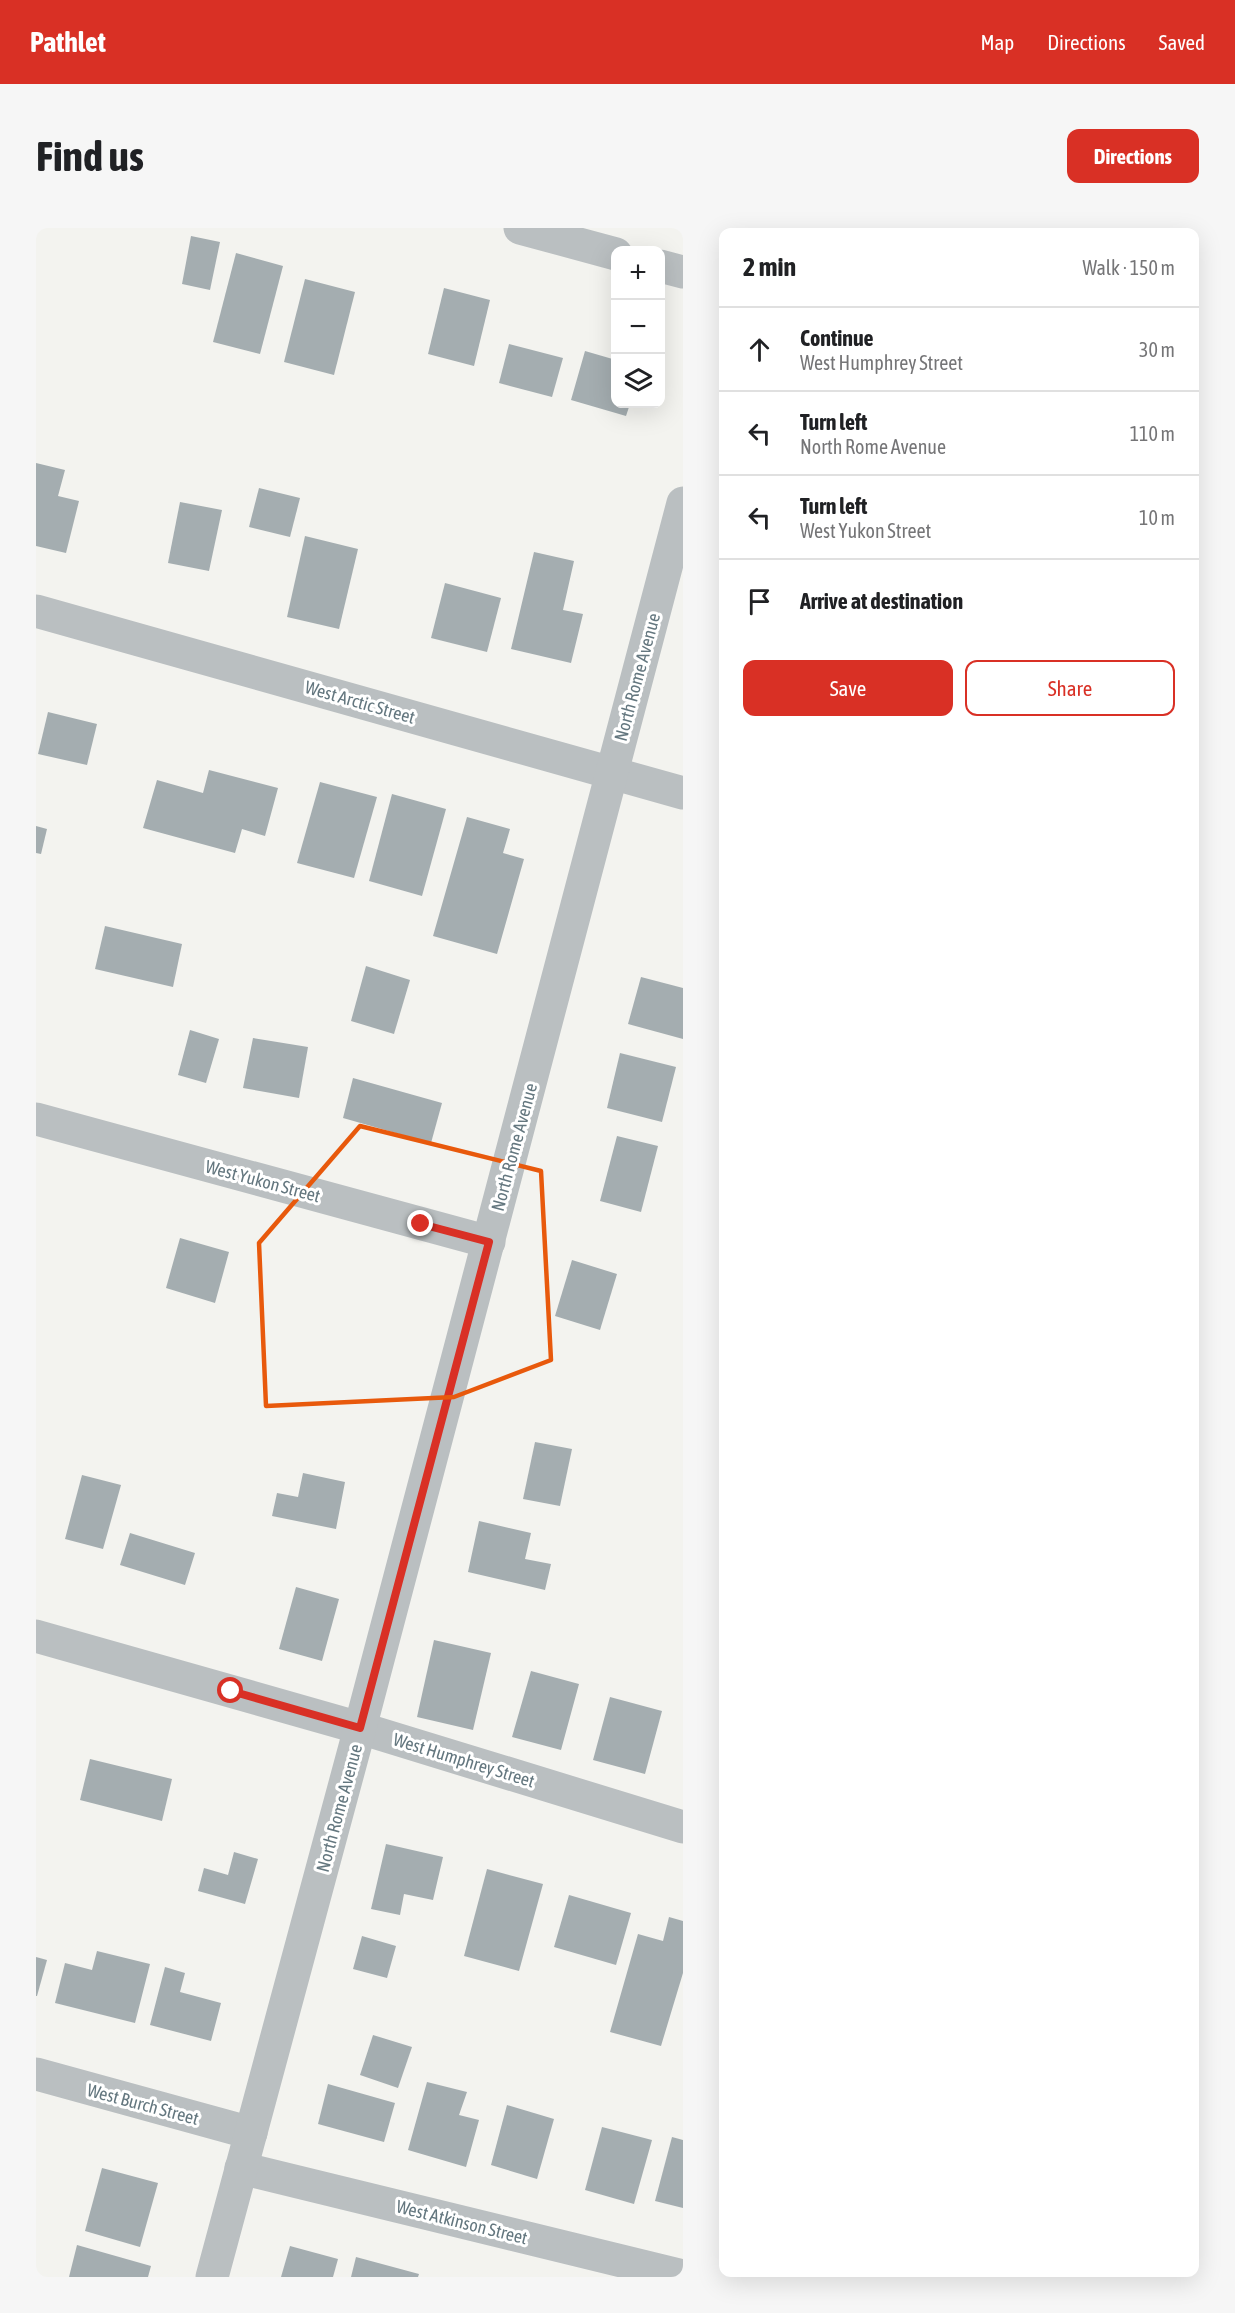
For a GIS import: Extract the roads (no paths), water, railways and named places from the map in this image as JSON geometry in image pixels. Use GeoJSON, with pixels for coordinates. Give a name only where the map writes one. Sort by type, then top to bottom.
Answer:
{"type":"FeatureCollection","features":[{"type":"Feature","properties":{"kind":"street"},"geometry":{"type":"LineString","coordinates":[[520,228],[611,253]]}},
{"type":"Feature","properties":{"kind":"street"},"geometry":{"type":"LineString","coordinates":[[665,267],[683,272]]}},
{"type":"Feature","properties":{"kind":"street","name":"North Rome Avenue"},"geometry":{"type":"LineString","coordinates":[[212,2277],[360,1728],[683,503]]}},
{"type":"Feature","properties":{"kind":"street","name":"West Arctic Street"},"geometry":{"type":"LineString","coordinates":[[36,610],[683,793]]}},
{"type":"Feature","properties":{"kind":"street","name":"West Yukon Street"},"geometry":{"type":"LineString","coordinates":[[36,1119],[489,1242]]}},
{"type":"Feature","properties":{"kind":"street","name":"West Humphrey Street"},"geometry":{"type":"LineString","coordinates":[[36,1636],[360,1728],[683,1827]]}},
{"type":"Feature","properties":{"kind":"street","name":"West Burch Street"},"geometry":{"type":"LineString","coordinates":[[36,2074],[250,2133]]}},
{"type":"Feature","properties":{"kind":"street","name":"West Atkinson Street"},"geometry":{"type":"LineString","coordinates":[[241,2168],[683,2276]]}}]}
